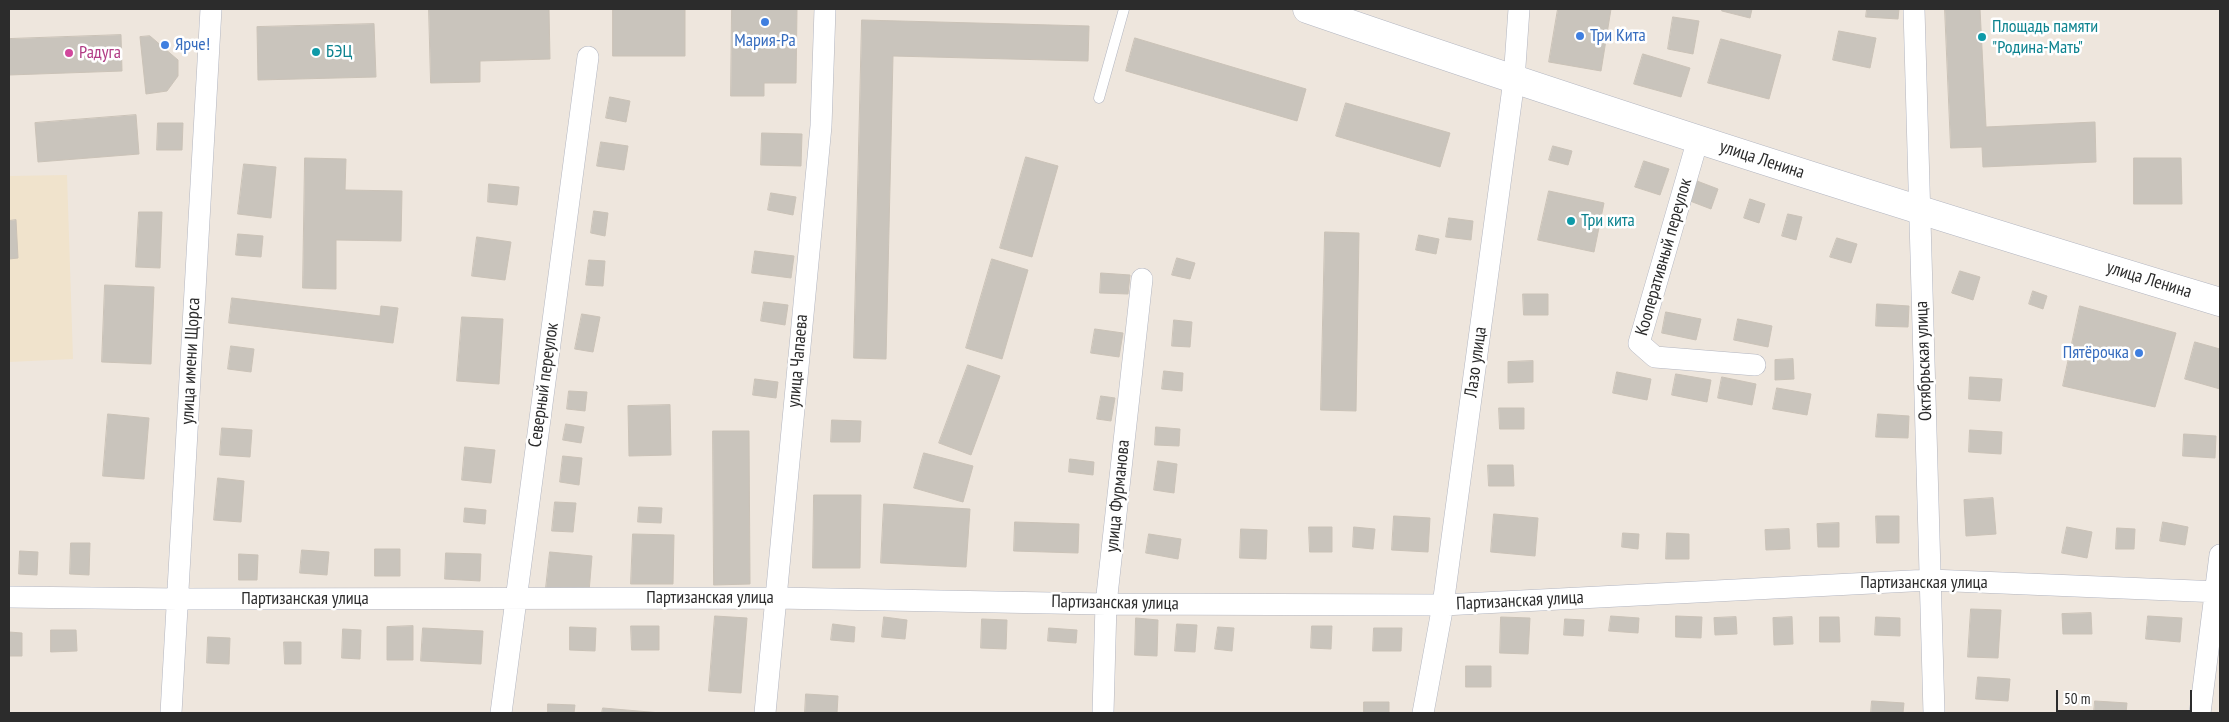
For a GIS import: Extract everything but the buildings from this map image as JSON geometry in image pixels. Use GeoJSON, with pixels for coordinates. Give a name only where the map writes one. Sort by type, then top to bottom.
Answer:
{"type":"FeatureCollection","features":[{"type":"Feature","properties":{"kind":"main road","name":"улица Ленина"},"geometry":{"type":"LineString","coordinates":[[1307,9],[1514,80],[1920,210],[2220,302]]}},
{"type":"Feature","properties":{"kind":"street","name":"улица имени Щорса"},"geometry":{"type":"LineString","coordinates":[[171,713],[211,9]]}},
{"type":"Feature","properties":{"kind":"street","name":"улица Чапаева"},"geometry":{"type":"LineString","coordinates":[[765,713],[821,126],[825,9]]}},
{"type":"Feature","properties":{"kind":"street","name":"Лазо улица"},"geometry":{"type":"LineString","coordinates":[[1424,713],[1443,605],[1514,80],[1519,9]]}},
{"type":"Feature","properties":{"kind":"street","name":"Октябрьская улица"},"geometry":{"type":"LineString","coordinates":[[1914,9],[1934,713]]}},
{"type":"Feature","properties":{"kind":"street","name":"Северный переулок"},"geometry":{"type":"LineString","coordinates":[[501,713],[588,56]]}},
{"type":"Feature","properties":{"kind":"street","name":"Кооперативный переулок"},"geometry":{"type":"LineString","coordinates":[[1698,139],[1638,343],[1655,358],[1756,365]]}},
{"type":"Feature","properties":{"kind":"street","name":"улица Фурманова"},"geometry":{"type":"LineString","coordinates":[[1103,713],[1106,604],[1142,279]]}},
{"type":"Feature","properties":{"kind":"street"},"geometry":{"type":"LineString","coordinates":[[2200,713],[2217,592],[2220,555]]}},
{"type":"Feature","properties":{"kind":"street","name":"Партизанская улица"},"geometry":{"type":"LineString","coordinates":[[9,597],[178,599],[776,598],[1106,604],[1443,605],[1930,580],[2217,592]]}},
{"type":"Feature","properties":{"kind":"lane"},"geometry":{"type":"LineString","coordinates":[[1099,98],[1124,9]]}},
{"type":"Feature","properties":{"kind":"shaded area"},"geometry":{"type":"Polygon","coordinates":[[[67,175],[73,359],[9,362],[9,176],[67,175]]]}},
{"type":"Feature","properties":{"kind":"place","name":"Мария-Ра"},"geometry":{"type":"Point","coordinates":[765,22]}},
{"type":"Feature","properties":{"kind":"place","name":"Три Кита"},"geometry":{"type":"Point","coordinates":[1580,36]}},
{"type":"Feature","properties":{"kind":"place","name":"Площадь памяти \"Родина-Мать\""},"geometry":{"type":"Point","coordinates":[1982,37]}},
{"type":"Feature","properties":{"kind":"place","name":"Ярче!"},"geometry":{"type":"Point","coordinates":[165,45]}},
{"type":"Feature","properties":{"kind":"place","name":"БЭЦ"},"geometry":{"type":"Point","coordinates":[316,52]}},
{"type":"Feature","properties":{"kind":"place","name":"Радуга"},"geometry":{"type":"Point","coordinates":[69,53]}},
{"type":"Feature","properties":{"kind":"place","name":"Три кита"},"geometry":{"type":"Point","coordinates":[1571,221]}},
{"type":"Feature","properties":{"kind":"place","name":"Пятёрочка"},"geometry":{"type":"Point","coordinates":[2139,353]}}]}
